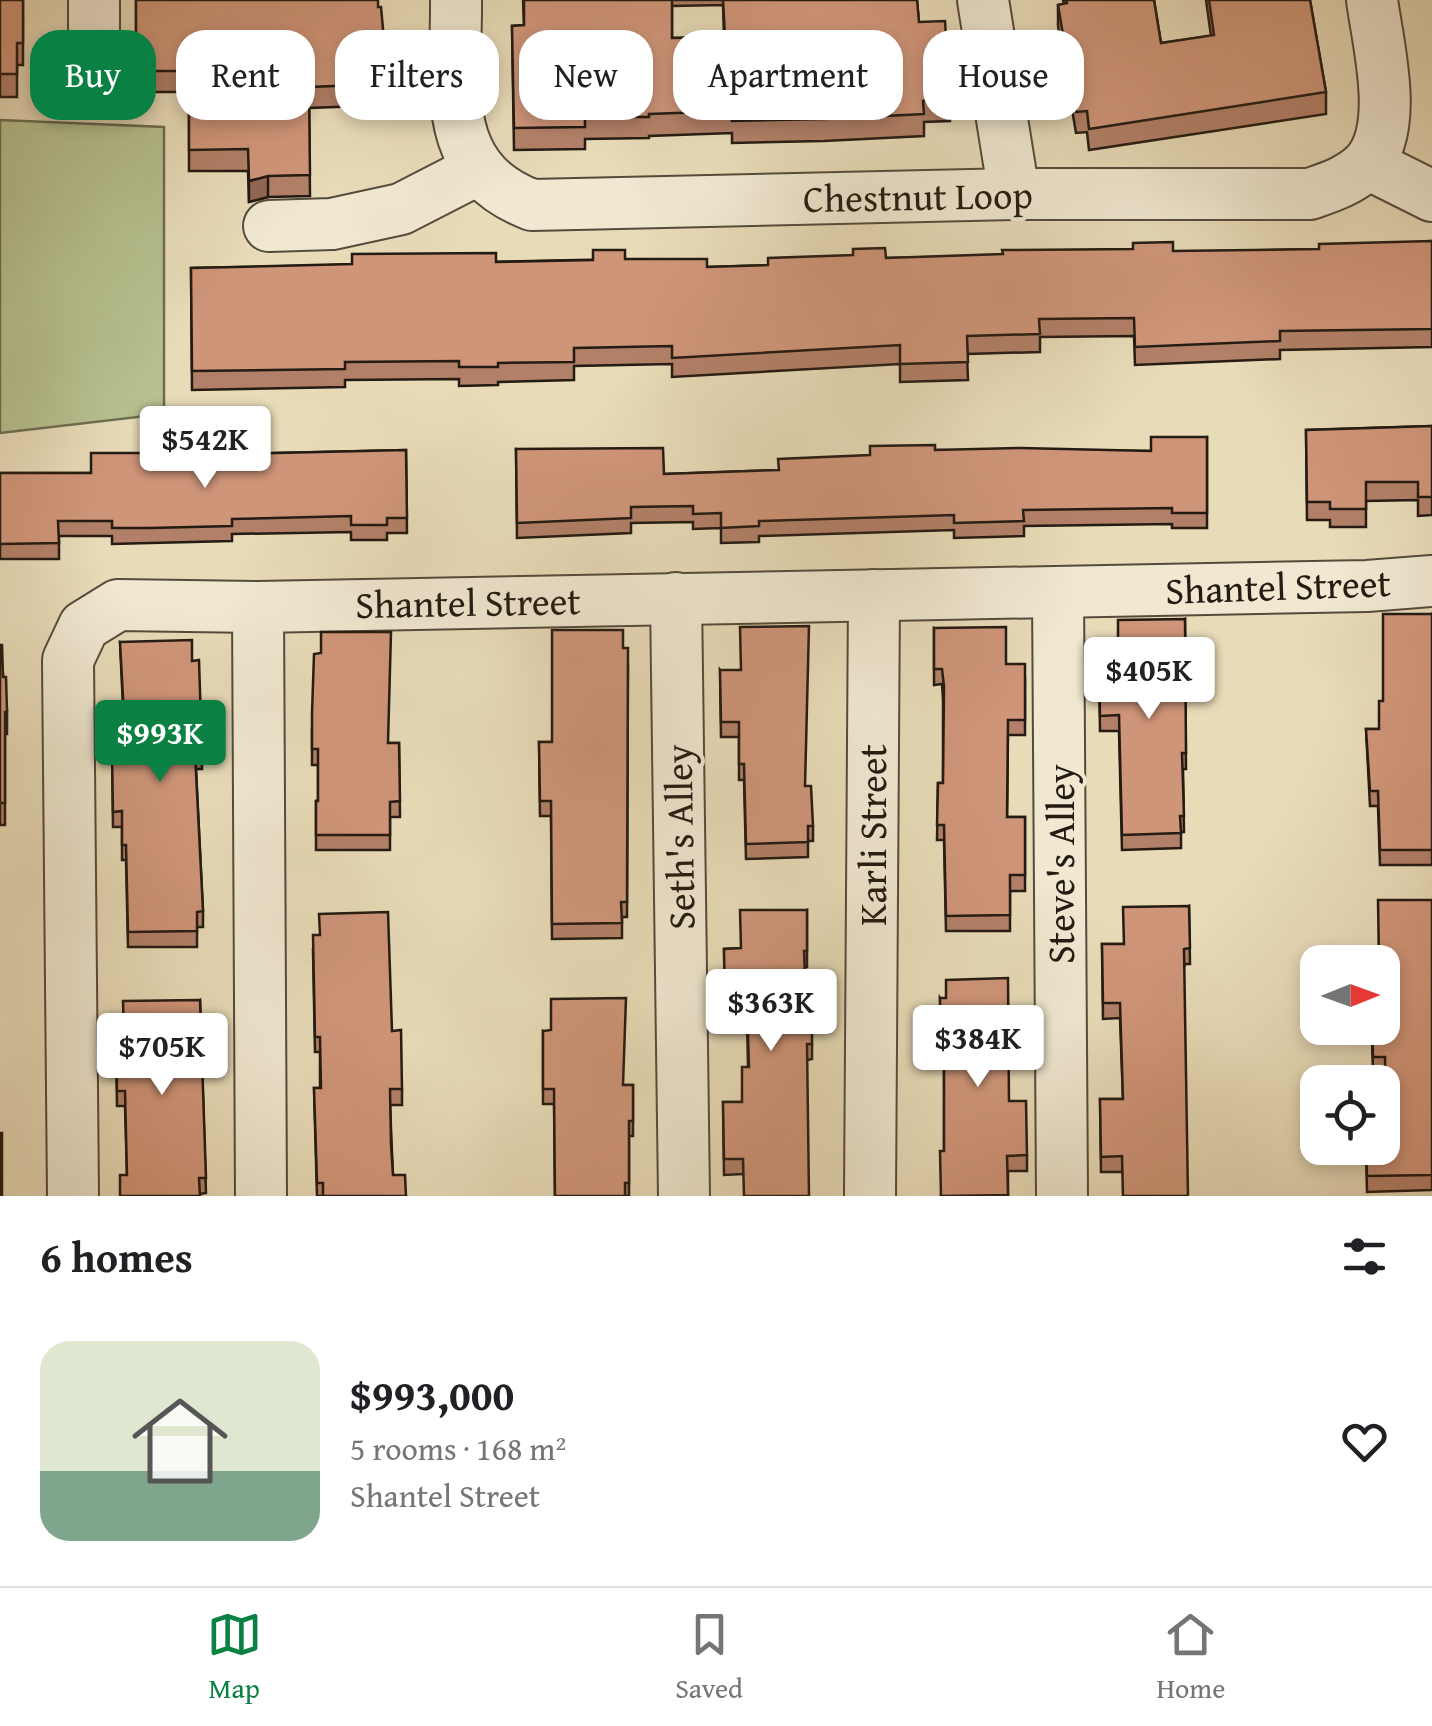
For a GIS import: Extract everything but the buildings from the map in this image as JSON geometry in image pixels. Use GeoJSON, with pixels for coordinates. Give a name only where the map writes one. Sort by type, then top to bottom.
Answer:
{"type":"FeatureCollection","features":[{"type":"Feature","properties":{"kind":"street"},"geometry":{"type":"LineString","coordinates":[[94,0],[94,30]]}},
{"type":"Feature","properties":{"kind":"street"},"geometry":{"type":"LineString","coordinates":[[269,226],[332,224],[401,209],[477,170],[461,139],[456,0]]}},
{"type":"Feature","properties":{"kind":"street"},"geometry":{"type":"LineString","coordinates":[[983,0],[1014,194]]}},
{"type":"Feature","properties":{"kind":"street"},"geometry":{"type":"LineString","coordinates":[[1372,0],[1386,109],[1382,134],[1368,164],[1432,196]]}},
{"type":"Feature","properties":{"kind":"street","name":"Chestnut Loop"},"geometry":{"type":"LineString","coordinates":[[477,170],[505,195],[532,205],[1014,194],[1310,194],[1342,183],[1368,164]]}},
{"type":"Feature","properties":{"kind":"street","name":"Shantel Street"},"geometry":{"type":"LineString","coordinates":[[73,1196],[68,660],[84,626],[118,605],[258,608],[1367,586],[1432,581]]}},
{"type":"Feature","properties":{"kind":"street","name":"Steve's Alley"},"geometry":{"type":"LineString","coordinates":[[1058,592],[1062,1196]]}},
{"type":"Feature","properties":{"kind":"street","name":"Karli Street"},"geometry":{"type":"LineString","coordinates":[[870,1196],[874,595]]}},
{"type":"Feature","properties":{"kind":"street","name":"Seth's Alley"},"geometry":{"type":"LineString","coordinates":[[676,598],[684,1196]]}},
{"type":"Feature","properties":{"kind":"street"},"geometry":{"type":"LineString","coordinates":[[258,608],[261,1196]]}},
{"type":"Feature","properties":{"kind":"green space"},"geometry":{"type":"Polygon","coordinates":[[[0,120],[164,127],[164,414],[0,433],[0,120]]]}}]}
